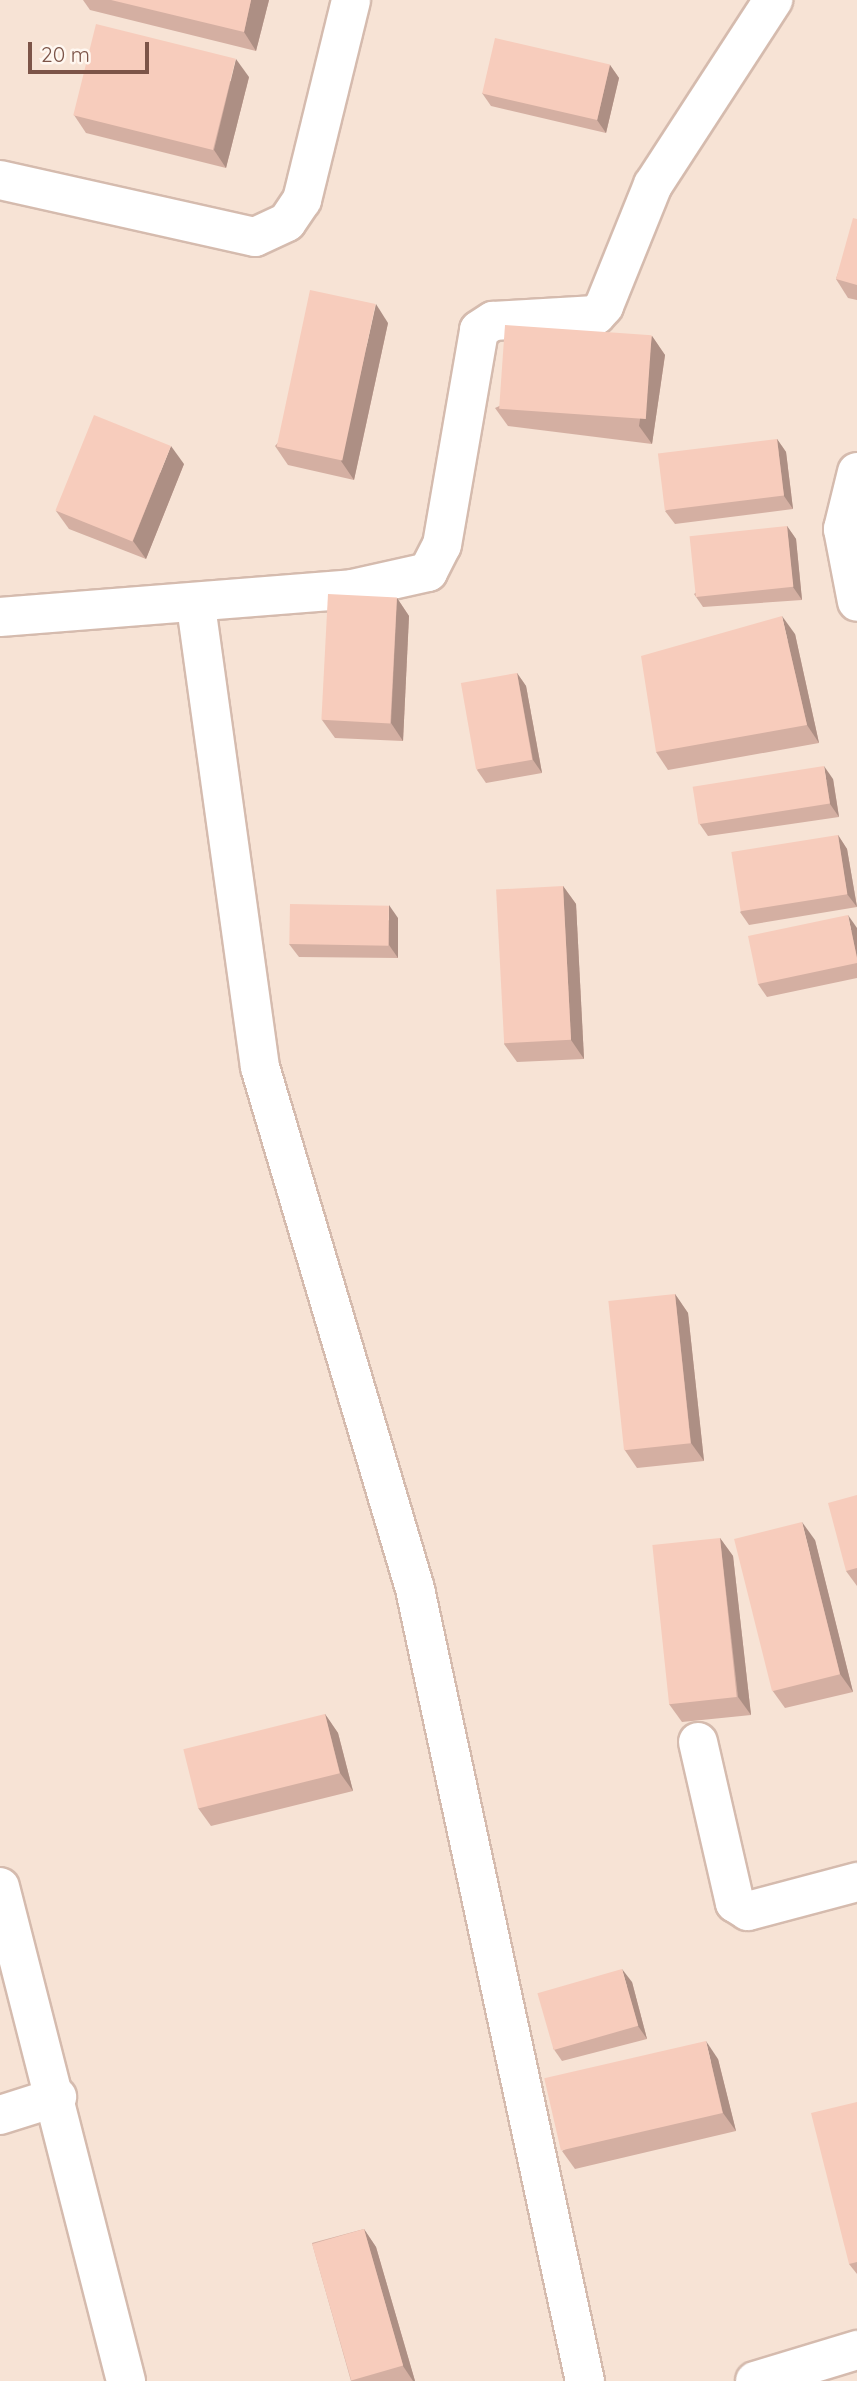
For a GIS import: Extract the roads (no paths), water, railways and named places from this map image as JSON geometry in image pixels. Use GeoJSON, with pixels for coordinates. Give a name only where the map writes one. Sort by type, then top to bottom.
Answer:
{"type":"FeatureCollection","features":[{"type":"Feature","properties":{"kind":"street"},"geometry":{"type":"LineString","coordinates":[[0,180],[255,237],[287,222],[302,200],[351,0]]}},
{"type":"Feature","properties":{"kind":"street"},"geometry":{"type":"LineString","coordinates":[[0,617],[196,606],[352,589],[428,572],[442,545],[479,330],[493,321],[596,315],[604,306],[653,185],[773,0]]}},
{"type":"Feature","properties":{"kind":"street"},"geometry":{"type":"LineString","coordinates":[[857,472],[843,529],[857,602]]}},
{"type":"Feature","properties":{"kind":"street"},"geometry":{"type":"LineString","coordinates":[[196,606],[260,1067],[415,1589],[585,2381]]}},
{"type":"Feature","properties":{"kind":"street"},"geometry":{"type":"LineString","coordinates":[[698,1742],[735,1903],[748,1911],[857,1882]]}},
{"type":"Feature","properties":{"kind":"street"},"geometry":{"type":"LineString","coordinates":[[0,1887],[57,2096],[126,2381]]}},
{"type":"Feature","properties":{"kind":"street"},"geometry":{"type":"LineString","coordinates":[[0,2115],[57,2096]]}},
{"type":"Feature","properties":{"kind":"street"},"geometry":{"type":"LineString","coordinates":[[755,2381],[857,2350]]}}]}
